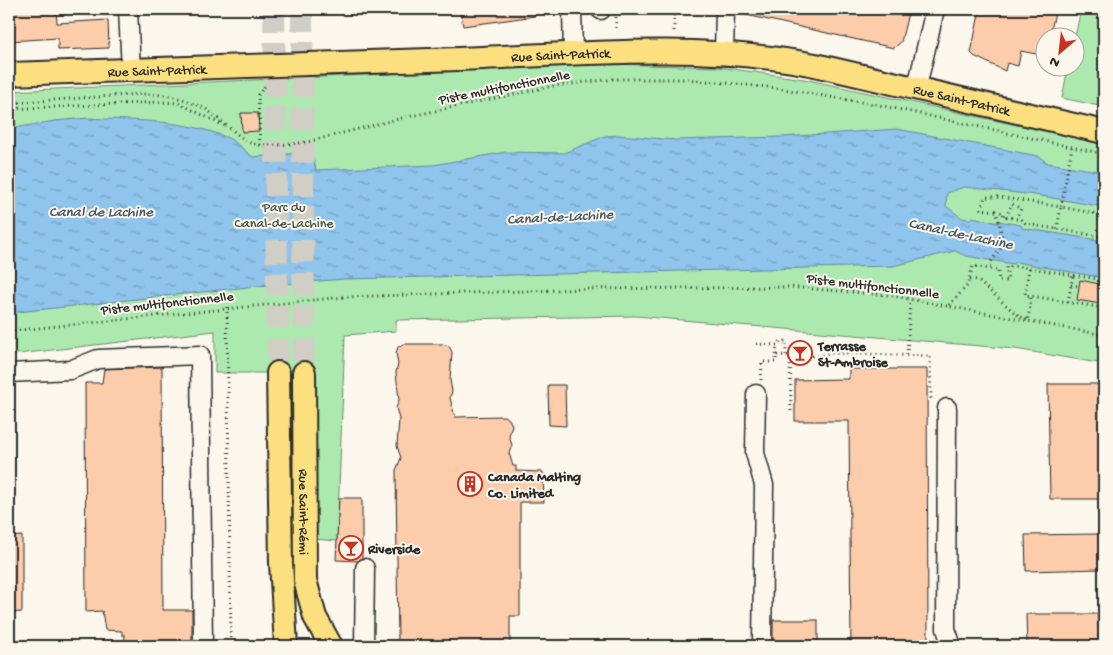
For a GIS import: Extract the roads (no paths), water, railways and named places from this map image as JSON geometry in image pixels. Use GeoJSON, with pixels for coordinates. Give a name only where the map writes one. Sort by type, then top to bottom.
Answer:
{"type":"FeatureCollection","features":[{"type":"Feature","properties":{"kind":"main road","name":"Rue Saint-Patrick"},"geometry":{"type":"LineString","coordinates":[[9,74],[637,52],[724,54],[785,59],[917,87],[1104,132]]}},
{"type":"Feature","properties":{"kind":"main road","name":"Rue Saint-Rémi"},"geometry":{"type":"LineString","coordinates":[[278,373],[281,563],[286,646]]}},
{"type":"Feature","properties":{"kind":"main road","name":"Rue Saint-Rémi"},"geometry":{"type":"LineString","coordinates":[[304,373],[305,580],[315,617],[331,646]]}},
{"type":"Feature","properties":{"kind":"street"},"geometry":{"type":"LineString","coordinates":[[128,9],[131,71]]}},
{"type":"Feature","properties":{"kind":"street"},"geometry":{"type":"LineString","coordinates":[[572,9],[573,54]]}},
{"type":"Feature","properties":{"kind":"street"},"geometry":{"type":"LineString","coordinates":[[724,9],[724,54]]}},
{"type":"Feature","properties":{"kind":"street"},"geometry":{"type":"LineString","coordinates":[[917,87],[935,9]]}},
{"type":"Feature","properties":{"kind":"street"},"geometry":{"type":"LineString","coordinates":[[9,372],[70,370],[98,359],[200,354],[203,646]]}},
{"type":"Feature","properties":{"kind":"street"},"geometry":{"type":"LineString","coordinates":[[759,389],[755,453],[764,485],[762,646]]}},
{"type":"Feature","properties":{"kind":"street"},"geometry":{"type":"LineString","coordinates":[[947,408],[946,629],[952,646]]}},
{"type":"Feature","properties":{"kind":"street"},"geometry":{"type":"LineString","coordinates":[[364,646],[365,568]]}},
{"type":"Feature","properties":{"kind":"water","name":"Canal de Lachine"},"geometry":{"type":"Polygon","coordinates":[[[88,118],[159,122],[194,127],[228,138],[253,157],[312,152],[316,170],[433,165],[506,152],[564,153],[605,136],[619,135],[675,140],[782,137],[897,129],[1038,156],[1048,163],[1104,172],[1104,207],[1035,195],[964,187],[947,193],[946,206],[962,218],[970,219],[972,217],[999,223],[998,221],[1021,225],[1022,228],[1104,241],[1104,278],[1016,262],[1013,264],[966,256],[955,251],[893,266],[345,279],[257,286],[9,313],[9,129],[54,121],[88,118]]]}},
{"type":"Feature","properties":{"kind":"tunnel"},"geometry":{"type":"LineString","coordinates":[[274,9],[278,373]]}},
{"type":"Feature","properties":{"kind":"tunnel"},"geometry":{"type":"LineString","coordinates":[[302,9],[304,373]]}},
{"type":"Feature","properties":{"kind":"place","name":"Terrasse St-Ambroise"},"geometry":{"type":"Point","coordinates":[800,353]}},
{"type":"Feature","properties":{"kind":"place","name":"Canada Malting Co. Limited"},"geometry":{"type":"Point","coordinates":[470,484]}},
{"type":"Feature","properties":{"kind":"place","name":"Riverside"},"geometry":{"type":"Point","coordinates":[351,548]}},
{"type":"Feature","properties":{"kind":"park label","name":"Parc du Canal-de-Lachine"},"geometry":{"type":"Point","coordinates":[284,214]}},
{"type":"Feature","properties":{"kind":"water label","name":"Canal-de-Lachine"},"geometry":{"type":"Point","coordinates":[560,216]}},
{"type":"Feature","properties":{"kind":"water label","name":"Canal-de-Lachine"},"geometry":{"type":"Point","coordinates":[961,233]}}]}
